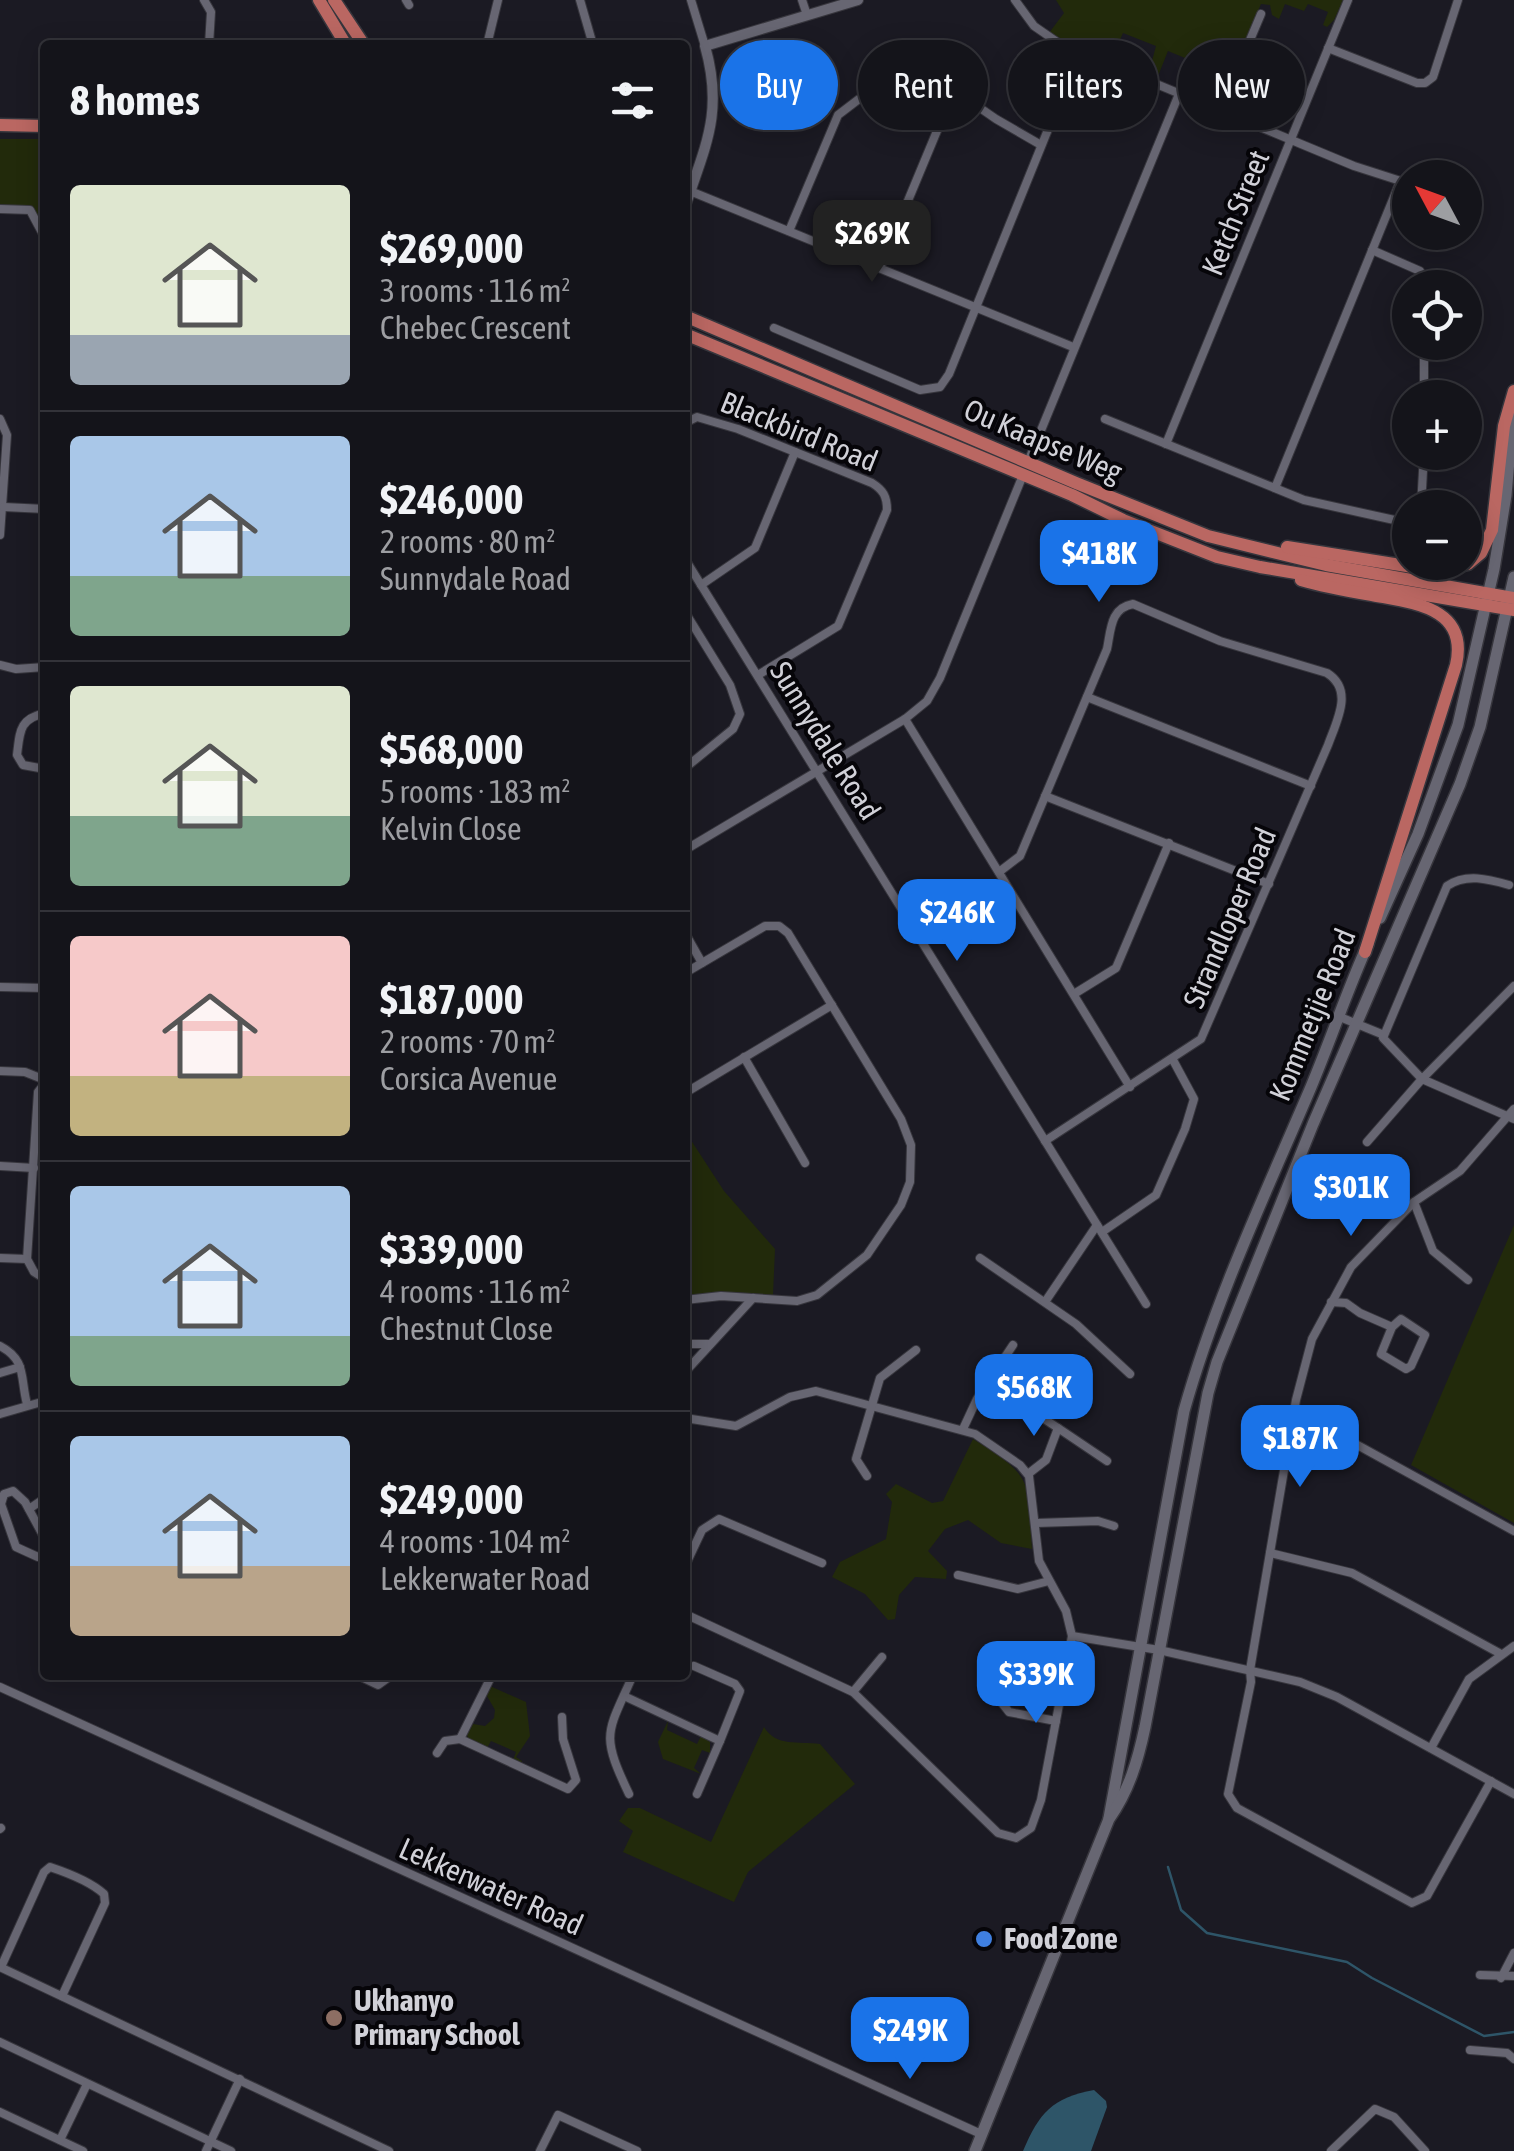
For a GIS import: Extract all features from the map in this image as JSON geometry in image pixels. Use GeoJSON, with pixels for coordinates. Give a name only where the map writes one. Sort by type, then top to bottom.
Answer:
{"type":"FeatureCollection","features":[{"type":"Feature","properties":{"kind":"main road"},"geometry":{"type":"LineString","coordinates":[[318,0],[343,40]]}},
{"type":"Feature","properties":{"kind":"main road"},"geometry":{"type":"LineString","coordinates":[[334,0],[361,40]]}},
{"type":"Feature","properties":{"kind":"main road"},"geometry":{"type":"LineString","coordinates":[[0,125],[40,126]]}},
{"type":"Feature","properties":{"kind":"main road","name":"Ou Kaapse Weg"},"geometry":{"type":"LineString","coordinates":[[690,318],[1199,550],[1260,568],[1512,603]]}},
{"type":"Feature","properties":{"kind":"main road","name":"Ou Kaapse Weg"},"geometry":{"type":"LineString","coordinates":[[690,336],[1208,536],[1488,600]]}},
{"type":"Feature","properties":{"kind":"main road"},"geometry":{"type":"LineString","coordinates":[[1245,546],[1278,546],[1438,571],[1468,564],[1481,553],[1492,530],[1504,426],[1514,392]]}},
{"type":"Feature","properties":{"kind":"main road","name":"Kommetjie Road"},"geometry":{"type":"LineString","coordinates":[[975,2151],[1108,1820],[1184,1410],[1198,1363],[1238,1253],[1418,834],[1458,725],[1488,600],[1506,496],[1514,403]]}},
{"type":"Feature","properties":{"kind":"main road"},"geometry":{"type":"LineString","coordinates":[[1260,568],[1426,607],[1442,616],[1457,637],[1456,665],[1365,952]]}},
{"type":"Feature","properties":{"kind":"main road","name":"Kommetjie Road"},"geometry":{"type":"LineString","coordinates":[[1108,1820],[1123,1799],[1141,1746],[1217,1362],[1248,1279],[1460,784],[1480,727],[1512,603],[1514,577]]}},
{"type":"Feature","properties":{"kind":"street"},"geometry":{"type":"LineString","coordinates":[[204,0],[211,12],[209,40]]}},
{"type":"Feature","properties":{"kind":"street"},"geometry":{"type":"LineString","coordinates":[[488,40],[498,0]]}},
{"type":"Feature","properties":{"kind":"street"},"geometry":{"type":"LineString","coordinates":[[580,0],[592,40]]}},
{"type":"Feature","properties":{"kind":"street"},"geometry":{"type":"LineString","coordinates":[[690,190],[707,148],[713,86],[706,46],[691,0]]}},
{"type":"Feature","properties":{"kind":"street"},"geometry":{"type":"LineString","coordinates":[[802,0],[807,16]]}},
{"type":"Feature","properties":{"kind":"street"},"geometry":{"type":"LineString","coordinates":[[706,46],[858,0]]}},
{"type":"Feature","properties":{"kind":"street"},"geometry":{"type":"LineString","coordinates":[[1016,0],[1021,11],[1055,40]]}},
{"type":"Feature","properties":{"kind":"street","name":"Ketch Street"},"geometry":{"type":"LineString","coordinates":[[1166,444],[1348,0]]}},
{"type":"Feature","properties":{"kind":"street"},"geometry":{"type":"LineString","coordinates":[[1328,48],[1425,84],[1433,77],[1458,0]]}},
{"type":"Feature","properties":{"kind":"street"},"geometry":{"type":"LineString","coordinates":[[1250,40],[1261,14]]}},
{"type":"Feature","properties":{"kind":"street"},"geometry":{"type":"LineString","coordinates":[[690,847],[905,718],[922,706],[936,687],[1178,96]]}},
{"type":"Feature","properties":{"kind":"street"},"geometry":{"type":"LineString","coordinates":[[789,230],[833,126],[847,106],[858,99]]}},
{"type":"Feature","properties":{"kind":"street"},"geometry":{"type":"LineString","coordinates":[[988,114],[1041,145]]}},
{"type":"Feature","properties":{"kind":"street"},"geometry":{"type":"LineString","coordinates":[[880,268],[937,130]]}},
{"type":"Feature","properties":{"kind":"street"},"geometry":{"type":"LineString","coordinates":[[774,328],[928,391],[944,382],[1047,130]]}},
{"type":"Feature","properties":{"kind":"street"},"geometry":{"type":"LineString","coordinates":[[1266,130],[1392,179]]}},
{"type":"Feature","properties":{"kind":"street"},"geometry":{"type":"LineString","coordinates":[[690,198],[789,230],[1073,348]]}},
{"type":"Feature","properties":{"kind":"street"},"geometry":{"type":"LineString","coordinates":[[1275,488],[1392,201]]}},
{"type":"Feature","properties":{"kind":"street"},"geometry":{"type":"LineString","coordinates":[[0,208],[30,210],[40,229]]}},
{"type":"Feature","properties":{"kind":"street"},"geometry":{"type":"LineString","coordinates":[[1372,250],[1420,270]]}},
{"type":"Feature","properties":{"kind":"street","name":"Blackbird Road"},"geometry":{"type":"LineString","coordinates":[[690,420],[697,417],[795,452],[880,488],[886,497],[888,510],[838,626],[758,675]]}},
{"type":"Feature","properties":{"kind":"street"},"geometry":{"type":"LineString","coordinates":[[0,419],[7,435],[0,535]]}},
{"type":"Feature","properties":{"kind":"street"},"geometry":{"type":"LineString","coordinates":[[1105,419],[1320,504],[1392,517]]}},
{"type":"Feature","properties":{"kind":"street"},"geometry":{"type":"LineString","coordinates":[[702,585],[755,548],[795,452]]}},
{"type":"Feature","properties":{"kind":"street"},"geometry":{"type":"LineString","coordinates":[[4,507],[40,509]]}},
{"type":"Feature","properties":{"kind":"street","name":"Sunnydale Road"},"geometry":{"type":"LineString","coordinates":[[690,567],[1146,1304]]}},
{"type":"Feature","properties":{"kind":"street","name":"Strandloper Road"},"geometry":{"type":"LineString","coordinates":[[1045,1141],[1200,1042],[1311,786],[1343,696],[1340,683],[1327,673],[1234,646],[1133,604],[1116,612],[1107,650],[1087,698]]}},
{"type":"Feature","properties":{"kind":"street"},"geometry":{"type":"LineString","coordinates":[[690,620],[730,685],[740,714],[728,734],[690,764]]}},
{"type":"Feature","properties":{"kind":"street"},"geometry":{"type":"LineString","coordinates":[[0,665],[40,668]]}},
{"type":"Feature","properties":{"kind":"street"},"geometry":{"type":"LineString","coordinates":[[999,872],[1020,856],[1087,698],[1311,786]]}},
{"type":"Feature","properties":{"kind":"street"},"geometry":{"type":"LineString","coordinates":[[40,714],[23,723],[17,755],[23,765],[40,769]]}},
{"type":"Feature","properties":{"kind":"street"},"geometry":{"type":"LineString","coordinates":[[905,718],[1130,1088]]}},
{"type":"Feature","properties":{"kind":"street"},"geometry":{"type":"LineString","coordinates":[[1045,796],[1269,884]]}},
{"type":"Feature","properties":{"kind":"street"},"geometry":{"type":"LineString","coordinates":[[1074,994],[1116,968],[1169,843]]}},
{"type":"Feature","properties":{"kind":"street"},"geometry":{"type":"LineString","coordinates":[[1384,1035],[1447,886],[1469,878],[1509,885]]}},
{"type":"Feature","properties":{"kind":"street"},"geometry":{"type":"LineString","coordinates":[[690,970],[765,926],[779,926],[788,933],[901,1119],[911,1146],[910,1182],[901,1206],[870,1251],[832,1286],[797,1301],[690,1300]]}},
{"type":"Feature","properties":{"kind":"street"},"geometry":{"type":"LineString","coordinates":[[690,942],[702,962]]}},
{"type":"Feature","properties":{"kind":"street"},"geometry":{"type":"LineString","coordinates":[[0,986],[40,988]]}},
{"type":"Feature","properties":{"kind":"street"},"geometry":{"type":"LineString","coordinates":[[1367,1142],[1422,1079],[1514,986]]}},
{"type":"Feature","properties":{"kind":"street"},"geometry":{"type":"LineString","coordinates":[[690,1089],[832,1005]]}},
{"type":"Feature","properties":{"kind":"street"},"geometry":{"type":"LineString","coordinates":[[1340,1016],[1384,1035],[1390,1048],[1422,1079],[1512,1115],[1460,1171],[1414,1202],[1351,1266],[1305,1357],[1230,1800],[1237,1808],[1406,1902],[1419,1902],[1491,1781]]}},
{"type":"Feature","properties":{"kind":"street"},"geometry":{"type":"LineString","coordinates":[[744,1058],[805,1163]]}},
{"type":"Feature","properties":{"kind":"street"},"geometry":{"type":"LineString","coordinates":[[1045,1302],[1100,1229],[1156,1195],[1186,1129],[1194,1099],[1173,1060]]}},
{"type":"Feature","properties":{"kind":"street"},"geometry":{"type":"LineString","coordinates":[[0,1070],[25,1072],[40,1079]]}},
{"type":"Feature","properties":{"kind":"street"},"geometry":{"type":"LineString","coordinates":[[40,1089],[27,1259],[40,1275]]}},
{"type":"Feature","properties":{"kind":"street"},"geometry":{"type":"LineString","coordinates":[[0,1166],[34,1168]]}},
{"type":"Feature","properties":{"kind":"street"},"geometry":{"type":"LineString","coordinates":[[1414,1202],[1433,1251],[1468,1280]]}},
{"type":"Feature","properties":{"kind":"street"},"geometry":{"type":"LineString","coordinates":[[0,1258],[27,1259]]}},
{"type":"Feature","properties":{"kind":"street"},"geometry":{"type":"LineString","coordinates":[[980,1258],[1089,1335],[1130,1374]]}},
{"type":"Feature","properties":{"kind":"street"},"geometry":{"type":"LineString","coordinates":[[690,1367],[753,1298]]}},
{"type":"Feature","properties":{"kind":"street"},"geometry":{"type":"LineString","coordinates":[[1335,1303],[1346,1303],[1392,1327]]}},
{"type":"Feature","properties":{"kind":"street"},"geometry":{"type":"LineString","coordinates":[[1396,1320],[1401,1320],[1424,1332],[1409,1369],[1382,1354],[1392,1327],[1396,1320]]}},
{"type":"Feature","properties":{"kind":"street"},"geometry":{"type":"LineString","coordinates":[[690,1344],[711,1344]]}},
{"type":"Feature","properties":{"kind":"street"},"geometry":{"type":"LineString","coordinates":[[964,1430],[976,1399],[1014,1345]]}},
{"type":"Feature","properties":{"kind":"street"},"geometry":{"type":"LineString","coordinates":[[0,1346],[16,1355],[27,1404]]}},
{"type":"Feature","properties":{"kind":"street"},"geometry":{"type":"LineString","coordinates":[[868,1476],[856,1459],[871,1404],[883,1373],[916,1350]]}},
{"type":"Feature","properties":{"kind":"street"},"geometry":{"type":"LineString","coordinates":[[0,1373],[20,1367]]}},
{"type":"Feature","properties":{"kind":"street"},"geometry":{"type":"LineString","coordinates":[[690,1419],[736,1426],[790,1397],[810,1391],[964,1430],[1007,1455],[1028,1474],[1034,1493],[1038,1554],[1068,1616],[1072,1636],[1041,1800],[1029,1830],[1013,1838],[998,1833],[854,1692],[690,1616]]}},
{"type":"Feature","properties":{"kind":"street"},"geometry":{"type":"LineString","coordinates":[[0,1414],[40,1402]]}},
{"type":"Feature","properties":{"kind":"street"},"geometry":{"type":"LineString","coordinates":[[1026,1408],[1108,1461]]}},
{"type":"Feature","properties":{"kind":"street"},"geometry":{"type":"LineString","coordinates":[[1294,1420],[1330,1430],[1514,1531]]}},
{"type":"Feature","properties":{"kind":"street"},"geometry":{"type":"LineString","coordinates":[[1028,1474],[1046,1460],[1058,1428]]}},
{"type":"Feature","properties":{"kind":"street"},"geometry":{"type":"LineString","coordinates":[[40,1530],[14,1491],[4,1494],[0,1499],[16,1547],[40,1557]]}},
{"type":"Feature","properties":{"kind":"street"},"geometry":{"type":"LineString","coordinates":[[29,1509],[40,1501]]}},
{"type":"Feature","properties":{"kind":"street"},"geometry":{"type":"LineString","coordinates":[[690,1555],[702,1530],[719,1519],[822,1563]]}},
{"type":"Feature","properties":{"kind":"street"},"geometry":{"type":"LineString","coordinates":[[1036,1523],[1098,1521],[1114,1526]]}},
{"type":"Feature","properties":{"kind":"street"},"geometry":{"type":"LineString","coordinates":[[1270,1553],[1352,1573],[1502,1654]]}},
{"type":"Feature","properties":{"kind":"street"},"geometry":{"type":"LineString","coordinates":[[958,1574],[1018,1589],[1048,1581]]}},
{"type":"Feature","properties":{"kind":"street"},"geometry":{"type":"LineString","coordinates":[[1072,1636],[1158,1650],[1300,1682],[1338,1697],[1514,1794]]}},
{"type":"Feature","properties":{"kind":"street"},"geometry":{"type":"LineString","coordinates":[[1430,1748],[1469,1680],[1514,1646]]}},
{"type":"Feature","properties":{"kind":"street"},"geometry":{"type":"LineString","coordinates":[[854,1692],[882,1656]]}},
{"type":"Feature","properties":{"kind":"street"},"geometry":{"type":"LineString","coordinates":[[694,1666],[735,1684],[740,1691],[696,1794]]}},
{"type":"Feature","properties":{"kind":"street"},"geometry":{"type":"LineString","coordinates":[[460,1739],[490,1680]]}},
{"type":"Feature","properties":{"kind":"street"},"geometry":{"type":"LineString","coordinates":[[629,1794],[608,1740],[632,1680]]}},
{"type":"Feature","properties":{"kind":"street","name":"Lekkerwater Road"},"geometry":{"type":"LineString","coordinates":[[0,1687],[982,2134]]}},
{"type":"Feature","properties":{"kind":"street"},"geometry":{"type":"LineString","coordinates":[[990,1688],[1013,1714],[1056,1721]]}},
{"type":"Feature","properties":{"kind":"street"},"geometry":{"type":"LineString","coordinates":[[624,1696],[720,1742]]}},
{"type":"Feature","properties":{"kind":"street"},"geometry":{"type":"LineString","coordinates":[[437,1754],[444,1740],[460,1739],[570,1789],[576,1780],[563,1739],[562,1717]]}},
{"type":"Feature","properties":{"kind":"street"},"geometry":{"type":"LineString","coordinates":[[62,1996],[105,1903],[104,1894],[94,1886],[54,1868],[44,1872],[1,1967],[62,1996],[240,2078],[389,2151]]}},
{"type":"Feature","properties":{"kind":"street"},"geometry":{"type":"LineString","coordinates":[[1501,1978],[1514,1953]]}},
{"type":"Feature","properties":{"kind":"street"},"geometry":{"type":"LineString","coordinates":[[1480,1975],[1514,1976]]}},
{"type":"Feature","properties":{"kind":"street"},"geometry":{"type":"LineString","coordinates":[[0,2042],[209,2146],[231,2151]]}},
{"type":"Feature","properties":{"kind":"street"},"geometry":{"type":"LineString","coordinates":[[1470,2050],[1507,2053],[1514,2059]]}},
{"type":"Feature","properties":{"kind":"street"},"geometry":{"type":"LineString","coordinates":[[209,2146],[240,2078]]}},
{"type":"Feature","properties":{"kind":"street"},"geometry":{"type":"LineString","coordinates":[[60,2140],[88,2084]]}},
{"type":"Feature","properties":{"kind":"street"},"geometry":{"type":"LineString","coordinates":[[1331,2151],[1376,2109],[1388,2113],[1425,2151]]}},
{"type":"Feature","properties":{"kind":"street"},"geometry":{"type":"LineString","coordinates":[[0,2112],[83,2151]]}},
{"type":"Feature","properties":{"kind":"street"},"geometry":{"type":"LineString","coordinates":[[540,2151],[558,2115],[638,2151]]}},
{"type":"Feature","properties":{"kind":"green space"},"geometry":{"type":"Polygon","coordinates":[[[1056,0],[1343,0],[1327,27],[1323,25],[1328,12],[1308,4],[1304,11],[1285,4],[1279,19],[1272,15],[1270,5],[1261,4],[1245,40],[1178,40],[1178,55],[1168,51],[1158,76],[1158,40],[1141,40],[1123,33],[1120,40],[1064,40],[1049,33],[1064,13],[1056,0]]]}},
{"type":"Feature","properties":{"kind":"green space"},"geometry":{"type":"Polygon","coordinates":[[[0,139],[40,139],[40,218],[26,208],[0,206],[0,139]]]}},
{"type":"Feature","properties":{"kind":"green space"},"geometry":{"type":"Polygon","coordinates":[[[690,1139],[724,1191],[775,1249],[773,1295],[690,1295],[690,1139]]]}},
{"type":"Feature","properties":{"kind":"green space"},"geometry":{"type":"Polygon","coordinates":[[[1514,1225],[1514,1523],[1411,1465],[1514,1225]]]}},
{"type":"Feature","properties":{"kind":"green space"},"geometry":{"type":"Polygon","coordinates":[[[973,1439],[1008,1463],[1024,1483],[1032,1549],[1001,1543],[968,1520],[945,1529],[928,1551],[947,1571],[946,1579],[915,1577],[899,1595],[895,1619],[888,1620],[865,1594],[832,1577],[840,1562],[886,1539],[892,1502],[886,1494],[896,1484],[932,1503],[943,1501],[973,1439]]]}},
{"type":"Feature","properties":{"kind":"green space"},"geometry":{"type":"Polygon","coordinates":[[[490,1686],[526,1702],[530,1736],[516,1757],[521,1764],[513,1760],[516,1752],[491,1741],[487,1748],[469,1740],[467,1735],[473,1724],[485,1726],[494,1718],[495,1710],[487,1696],[490,1686]]]}},
{"type":"Feature","properties":{"kind":"green space"},"geometry":{"type":"Polygon","coordinates":[[[668,1721],[667,1730],[697,1744],[701,1736],[710,1742],[710,1753],[702,1750],[694,1768],[701,1774],[663,1759],[658,1742],[668,1721]]]}},
{"type":"Feature","properties":{"kind":"green space"},"geometry":{"type":"Polygon","coordinates":[[[764,1727],[781,1740],[820,1744],[855,1784],[748,1872],[734,1902],[623,1852],[633,1831],[619,1821],[628,1808],[640,1808],[711,1842],[764,1727]]]}},
{"type":"Feature","properties":{"kind":"water"},"geometry":{"type":"Polygon","coordinates":[[[1094,2090],[1107,2107],[1091,2151],[1023,2151],[1049,2109],[1067,2098],[1094,2090]]]}},
{"type":"Feature","properties":{"kind":"waterway"},"geometry":{"type":"LineString","coordinates":[[1168,1867],[1181,1910],[1207,1933],[1347,1962],[1484,2036],[1514,2032]]}},
{"type":"Feature","properties":{"kind":"place","name":"Food Zone"},"geometry":{"type":"Point","coordinates":[984,1939]}},
{"type":"Feature","properties":{"kind":"place","name":"Ukhanyo Primary School"},"geometry":{"type":"Point","coordinates":[334,2018]}}]}
